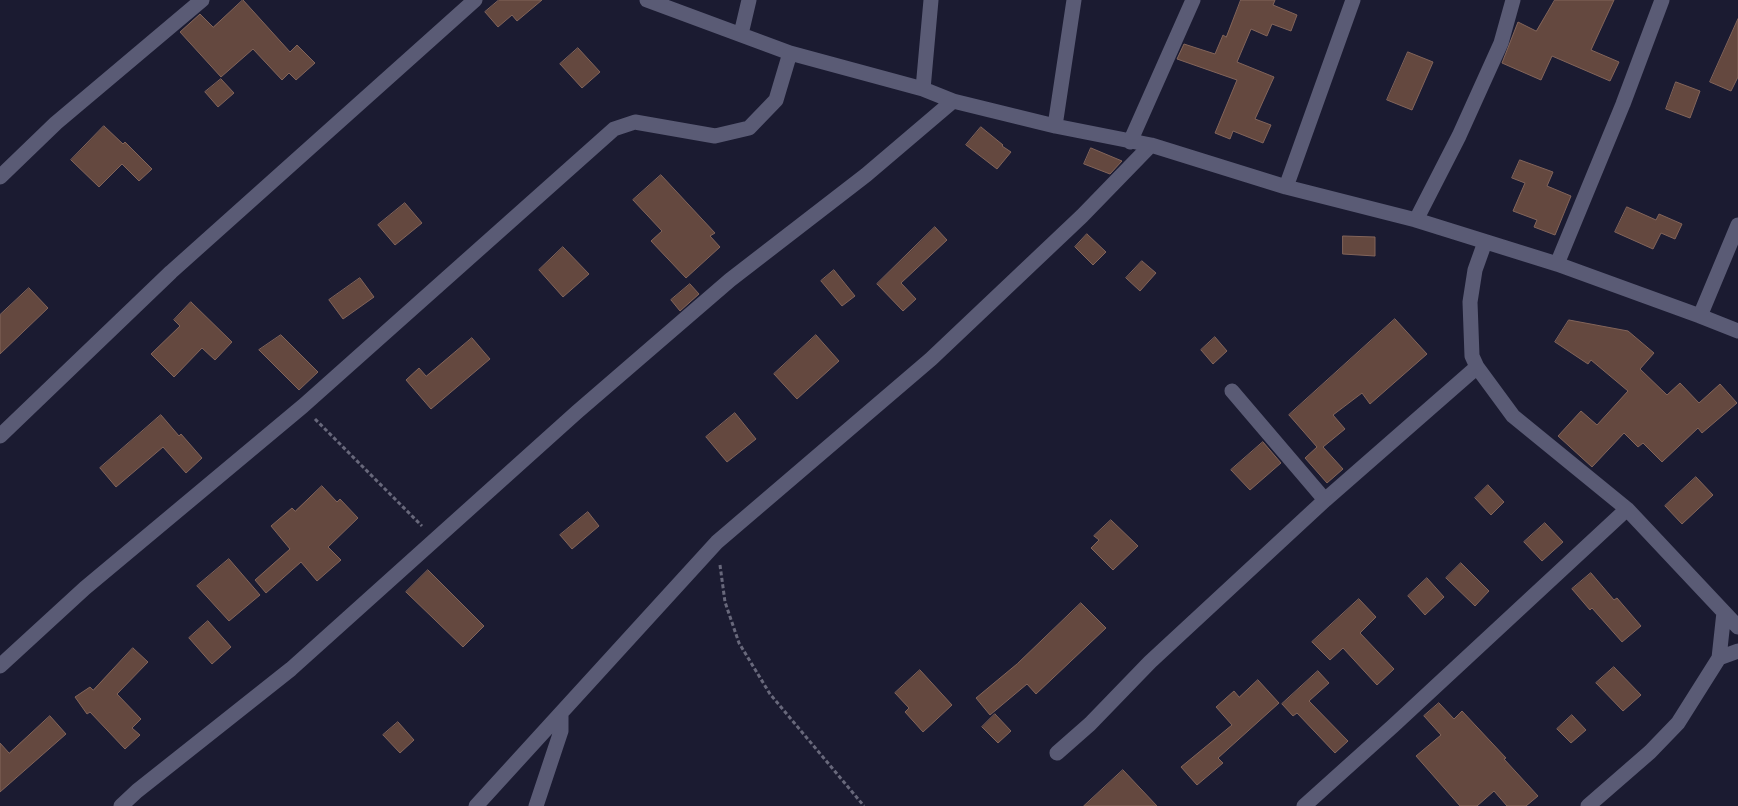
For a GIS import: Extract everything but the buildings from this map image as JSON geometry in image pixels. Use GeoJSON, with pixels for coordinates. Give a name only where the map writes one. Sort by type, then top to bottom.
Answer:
{"type":"FeatureCollection","features":[{"type":"Feature","properties":{"kind":"street"},"geometry":{"type":"LineString","coordinates":[[0,177],[56,123],[202,0]]}},
{"type":"Feature","properties":{"kind":"street"},"geometry":{"type":"LineString","coordinates":[[0,436],[172,272],[475,0]]}},
{"type":"Feature","properties":{"kind":"street"},"geometry":{"type":"LineString","coordinates":[[741,34],[749,0]]}},
{"type":"Feature","properties":{"kind":"street"},"geometry":{"type":"LineString","coordinates":[[923,90],[931,0]]}},
{"type":"Feature","properties":{"kind":"street"},"geometry":{"type":"LineString","coordinates":[[1055,126],[1074,0]]}},
{"type":"Feature","properties":{"kind":"street"},"geometry":{"type":"LineString","coordinates":[[1130,142],[1193,0]]}},
{"type":"Feature","properties":{"kind":"street"},"geometry":{"type":"LineString","coordinates":[[1286,187],[1353,0]]}},
{"type":"Feature","properties":{"kind":"street"},"geometry":{"type":"LineString","coordinates":[[1416,220],[1459,136],[1501,43],[1513,0]]}},
{"type":"Feature","properties":{"kind":"street"},"geometry":{"type":"LineString","coordinates":[[1558,264],[1623,104],[1662,0]]}},
{"type":"Feature","properties":{"kind":"street"},"geometry":{"type":"LineString","coordinates":[[655,2],[790,53],[923,90],[953,101],[1055,126],[1151,145],[1286,187],[1416,220],[1558,264],[1700,316],[1738,332]]}},
{"type":"Feature","properties":{"kind":"street"},"geometry":{"type":"LineString","coordinates":[[0,666],[85,588],[303,406],[614,129],[635,122],[715,136],[749,128],[776,100],[790,53]]}},
{"type":"Feature","properties":{"kind":"street"},"geometry":{"type":"LineString","coordinates":[[121,806],[137,791],[291,669],[570,418],[730,280],[866,175],[953,101]]}},
{"type":"Feature","properties":{"kind":"street"},"geometry":{"type":"LineString","coordinates":[[476,806],[717,542],[931,359],[1082,216],[1151,145]]}},
{"type":"Feature","properties":{"kind":"street"},"geometry":{"type":"LineString","coordinates":[[1700,316],[1738,226]]}},
{"type":"Feature","properties":{"kind":"street"},"geometry":{"type":"LineString","coordinates":[[1484,242],[1475,270],[1470,302],[1472,356],[1477,367],[1513,416],[1627,509],[1738,627]]}},
{"type":"Feature","properties":{"kind":"street"},"geometry":{"type":"LineString","coordinates":[[1057,753],[1090,724],[1150,662],[1325,500],[1477,367]]}},
{"type":"Feature","properties":{"kind":"street"},"geometry":{"type":"LineString","coordinates":[[1232,391],[1325,500]]}},
{"type":"Feature","properties":{"kind":"street"},"geometry":{"type":"LineString","coordinates":[[1304,806],[1627,509]]}},
{"type":"Feature","properties":{"kind":"street"},"geometry":{"type":"LineString","coordinates":[[1588,806],[1650,752],[1678,723],[1719,658],[1724,612]]}},
{"type":"Feature","properties":{"kind":"street"},"geometry":{"type":"LineString","coordinates":[[1719,658],[1738,651]]}},
{"type":"Feature","properties":{"kind":"street"},"geometry":{"type":"LineString","coordinates":[[536,806],[560,731],[560,713]]}},
{"type":"Feature","properties":{"kind":"path"},"geometry":{"type":"LineString","coordinates":[[303,406],[435,539]]}},
{"type":"Feature","properties":{"kind":"path"},"geometry":{"type":"LineString","coordinates":[[717,542],[725,602],[739,643],[770,694],[864,806]]}}]}
